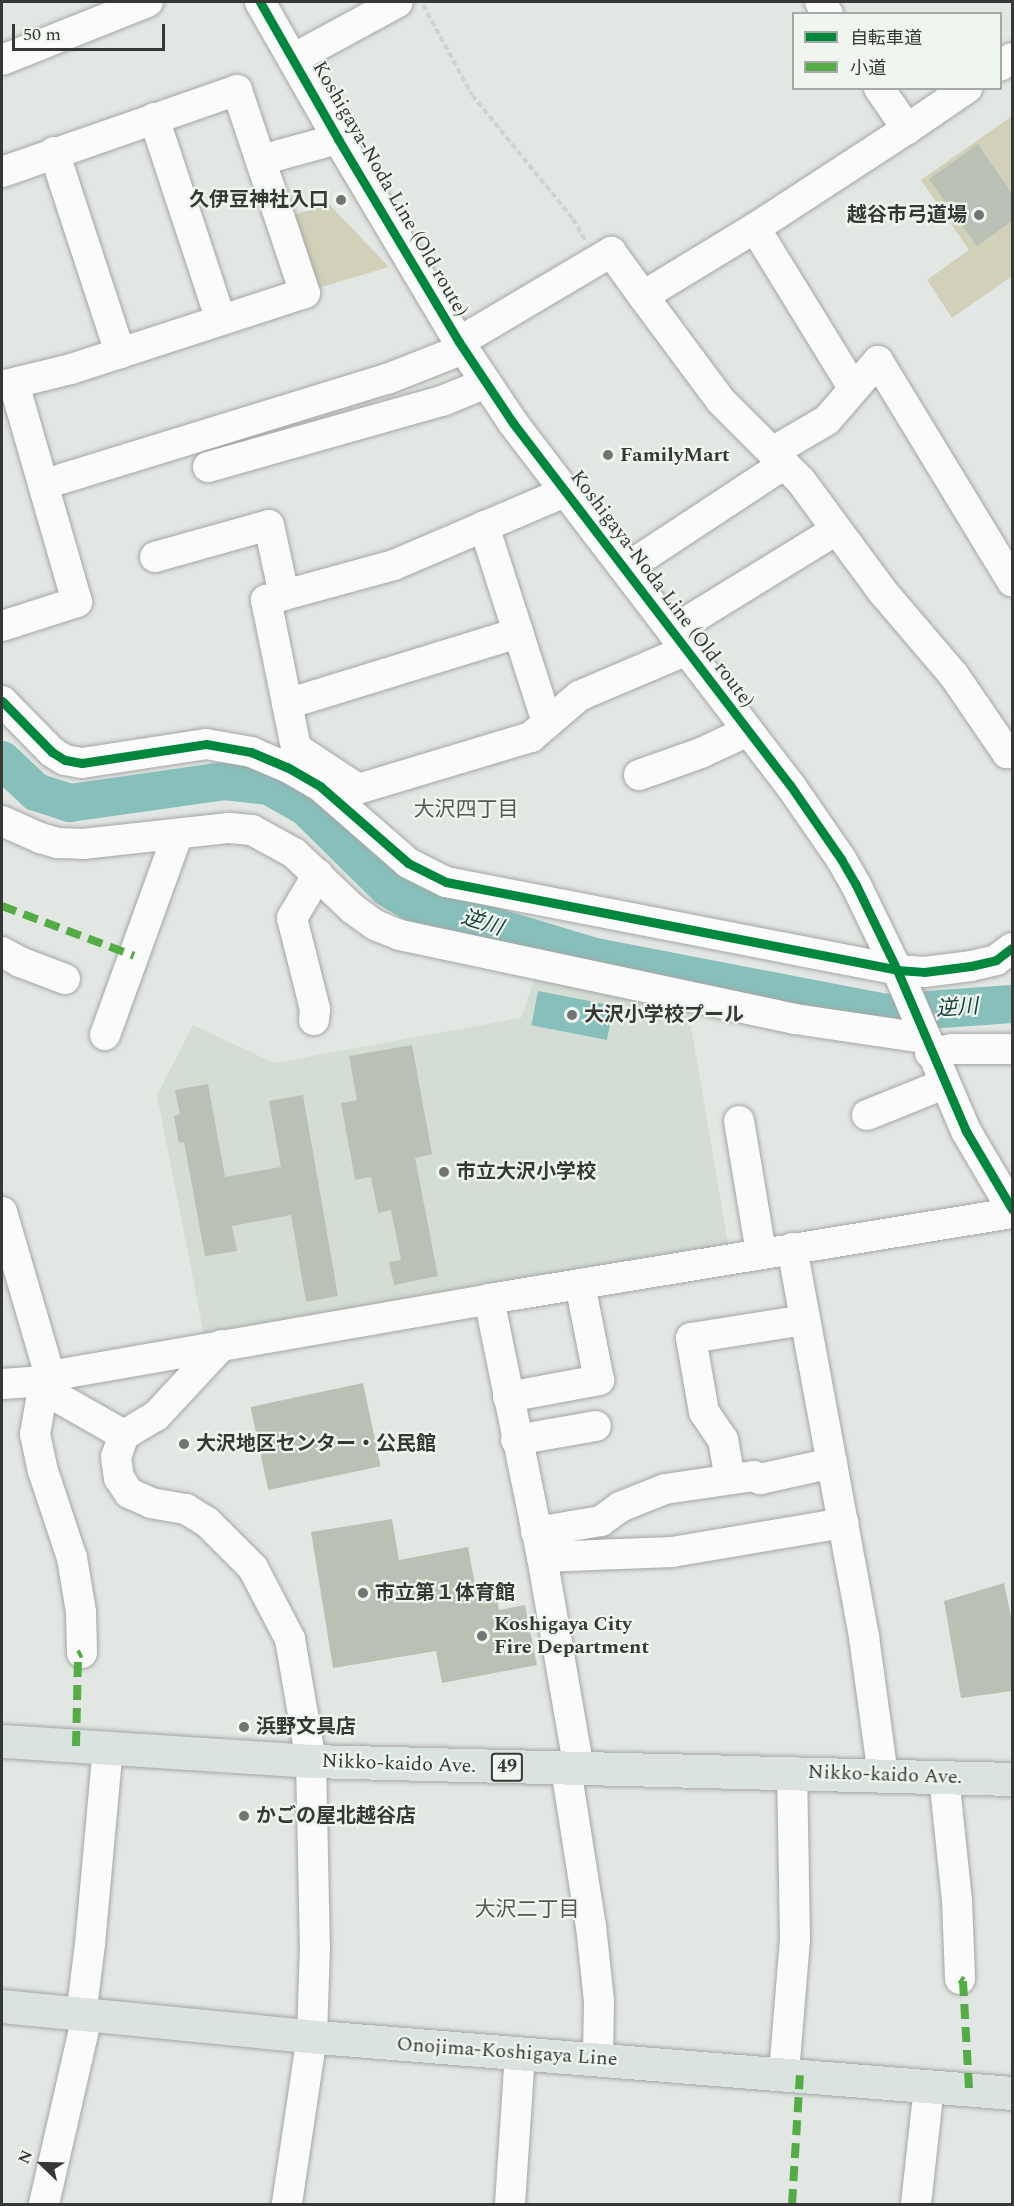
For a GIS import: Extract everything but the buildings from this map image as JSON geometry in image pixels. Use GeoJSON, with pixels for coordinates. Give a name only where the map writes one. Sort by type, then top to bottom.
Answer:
{"type":"FeatureCollection","features":[{"type":"Feature","properties":{"kind":"main road","name":"Nikko-kaido Ave."},"geometry":{"type":"LineString","coordinates":[[2,1741],[311,1761],[1012,1779]]}},
{"type":"Feature","properties":{"kind":"main road","name":"Onojima-Koshigaya Line"},"geometry":{"type":"LineString","coordinates":[[2,2006],[312,2037],[1012,2093]]}},
{"type":"Feature","properties":{"kind":"street"},"geometry":{"type":"LineString","coordinates":[[2,60],[148,2]]}},
{"type":"Feature","properties":{"kind":"street","name":"Koshigaya-Noda Line (Old route)"},"geometry":{"type":"LineString","coordinates":[[260,2],[338,139],[461,345],[513,423],[790,785],[841,859],[899,976],[944,1084],[985,1166],[1012,1211]]}},
{"type":"Feature","properties":{"kind":"street"},"geometry":{"type":"LineString","coordinates":[[293,59],[398,2]]}},
{"type":"Feature","properties":{"kind":"street"},"geometry":{"type":"LineString","coordinates":[[2,172],[237,90],[305,293],[120,353],[8,385],[77,602],[2,626]]}},
{"type":"Feature","properties":{"kind":"street"},"geometry":{"type":"LineString","coordinates":[[880,90],[907,129]]}},
{"type":"Feature","properties":{"kind":"street"},"geometry":{"type":"LineString","coordinates":[[643,296],[755,228],[964,90]]}},
{"type":"Feature","properties":{"kind":"street"},"geometry":{"type":"LineString","coordinates":[[154,118],[221,320]]}},
{"type":"Feature","properties":{"kind":"street"},"geometry":{"type":"LineString","coordinates":[[261,160],[338,139]]}},
{"type":"Feature","properties":{"kind":"street"},"geometry":{"type":"LineString","coordinates":[[54,152],[120,353]]}},
{"type":"Feature","properties":{"kind":"street"},"geometry":{"type":"LineString","coordinates":[[755,228],[853,387]]}},
{"type":"Feature","properties":{"kind":"street"},"geometry":{"type":"LineString","coordinates":[[61,478],[387,379],[461,345],[611,252],[721,400],[774,461],[801,481],[882,591],[953,674],[1007,753],[1012,749]]}},
{"type":"Feature","properties":{"kind":"street"},"geometry":{"type":"LineString","coordinates":[[625,569],[827,420],[853,387],[878,361],[1012,580]]}},
{"type":"Feature","properties":{"kind":"street"},"geometry":{"type":"LineString","coordinates":[[208,466],[442,401],[486,383]]}},
{"type":"Feature","properties":{"kind":"street"},"geometry":{"type":"LineString","coordinates":[[565,492],[394,565],[266,600],[296,748],[358,789],[531,737],[579,696],[679,640],[825,537]]}},
{"type":"Feature","properties":{"kind":"street"},"geometry":{"type":"LineString","coordinates":[[155,557],[269,525],[284,595]]}},
{"type":"Feature","properties":{"kind":"street"},"geometry":{"type":"LineString","coordinates":[[484,526],[547,722]]}},
{"type":"Feature","properties":{"kind":"street"},"geometry":{"type":"LineString","coordinates":[[287,704],[518,633]]}},
{"type":"Feature","properties":{"kind":"street"},"geometry":{"type":"LineString","coordinates":[[2,701],[52,752],[65,760],[82,763],[206,744],[251,752],[287,767],[321,787],[408,863],[446,882],[899,976],[996,960],[1012,948]]}},
{"type":"Feature","properties":{"kind":"street"},"geometry":{"type":"LineString","coordinates":[[639,775],[701,753],[748,731]]}},
{"type":"Feature","properties":{"kind":"street"},"geometry":{"type":"LineString","coordinates":[[2,821],[14,828],[58,843],[83,844],[177,836],[229,828],[252,830],[294,854],[353,909],[375,925],[400,935],[795,1019],[925,1041],[952,1049],[1012,1049]]}},
{"type":"Feature","properties":{"kind":"street"},"geometry":{"type":"LineString","coordinates":[[105,1035],[177,836]]}},
{"type":"Feature","properties":{"kind":"street"},"geometry":{"type":"LineString","coordinates":[[314,1020],[315,1010],[292,918],[318,874]]}},
{"type":"Feature","properties":{"kind":"street"},"geometry":{"type":"LineString","coordinates":[[2,952],[20,962],[65,979]]}},
{"type":"Feature","properties":{"kind":"street"},"geometry":{"type":"LineString","coordinates":[[867,1115],[944,1084]]}},
{"type":"Feature","properties":{"kind":"street"},"geometry":{"type":"LineString","coordinates":[[739,1121],[760,1253]]}},
{"type":"Feature","properties":{"kind":"street"},"geometry":{"type":"LineString","coordinates":[[2,1384],[47,1383],[222,1346],[1012,1211]]}},
{"type":"Feature","properties":{"kind":"street"},"geometry":{"type":"LineString","coordinates":[[2,1212],[6,1248],[47,1383],[35,1434],[43,1471],[72,1558],[81,1612],[82,1653]]}},
{"type":"Feature","properties":{"kind":"street"},"geometry":{"type":"LineString","coordinates":[[792,1248],[864,1637],[883,1775]]}},
{"type":"Feature","properties":{"kind":"street"},"geometry":{"type":"LineString","coordinates":[[508,1397],[599,1380],[580,1284]]}},
{"type":"Feature","properties":{"kind":"street"},"geometry":{"type":"LineString","coordinates":[[489,1299],[539,1544],[572,1768],[599,2001],[598,2059]]}},
{"type":"Feature","properties":{"kind":"street"},"geometry":{"type":"LineString","coordinates":[[730,1479],[723,1440],[704,1413],[692,1338],[805,1320]]}},
{"type":"Feature","properties":{"kind":"street"},"geometry":{"type":"LineString","coordinates":[[222,1346],[156,1416],[124,1435],[116,1457],[119,1478],[129,1493],[151,1503],[186,1509],[207,1522],[253,1568],[290,1640],[311,1761],[316,1873],[312,2037],[287,2205]]}},
{"type":"Feature","properties":{"kind":"street"},"geometry":{"type":"LineString","coordinates":[[47,1383],[124,1435]]}},
{"type":"Feature","properties":{"kind":"street"},"geometry":{"type":"LineString","coordinates":[[516,1440],[596,1426]]}},
{"type":"Feature","properties":{"kind":"street"},"geometry":{"type":"LineString","coordinates":[[539,1544],[601,1521],[620,1507],[664,1489],[754,1476],[759,1479],[832,1463]]}},
{"type":"Feature","properties":{"kind":"street"},"geometry":{"type":"LineString","coordinates":[[539,1544],[672,1552],[844,1523]]}},
{"type":"Feature","properties":{"kind":"street"},"geometry":{"type":"LineString","coordinates":[[44,2205],[84,2016],[108,1748]]}},
{"type":"Feature","properties":{"kind":"street"},"geometry":{"type":"LineString","coordinates":[[784,2073],[795,1939],[792,1772]]}},
{"type":"Feature","properties":{"kind":"street"},"geometry":{"type":"LineString","coordinates":[[944,1777],[957,1900],[960,1979]]}},
{"type":"Feature","properties":{"kind":"street"},"geometry":{"type":"LineString","coordinates":[[510,2205],[520,2054]]}},
{"type":"Feature","properties":{"kind":"street"},"geometry":{"type":"LineString","coordinates":[[916,2205],[929,2086]]}},
{"type":"Feature","properties":{"kind":"path"},"geometry":{"type":"LineString","coordinates":[[422,2],[472,95],[573,219],[598,260]]}},
{"type":"Feature","properties":{"kind":"shaded area","name":"市立大沢小学校"},"geometry":{"type":"Polygon","coordinates":[[[535,978],[688,1009],[729,1249],[205,1340],[157,1095],[193,1025],[274,1063],[521,1018],[535,978]]]}},
{"type":"Feature","properties":{"kind":"green space","name":"越谷市弓道場"},"geometry":{"type":"Polygon","coordinates":[[[1012,116],[1012,276],[952,318],[927,280],[969,250],[921,180],[1012,116]]]}},
{"type":"Feature","properties":{"kind":"green space"},"geometry":{"type":"Polygon","coordinates":[[[329,204],[389,267],[311,290],[287,217],[329,204]]]}},
{"type":"Feature","properties":{"kind":"water","name":"大沢小学校プール"},"geometry":{"type":"Polygon","coordinates":[[[538,991],[614,1006],[607,1040],[531,1025],[538,991]]]}},
{"type":"Feature","properties":{"kind":"waterway","name":"逆川"},"geometry":{"type":"LineString","coordinates":[[2,760],[36,792],[70,803],[225,781],[269,786],[306,807],[388,888],[412,902],[595,957],[886,1013],[1012,1004]]}},
{"type":"Feature","properties":{"kind":"marked path"},"geometry":{"type":"LineString","coordinates":[[2,906],[134,956]]}},
{"type":"Feature","properties":{"kind":"marked path"},"geometry":{"type":"LineString","coordinates":[[76,1746],[78,1655],[82,1653]]}},
{"type":"Feature","properties":{"kind":"marked path"},"geometry":{"type":"LineString","coordinates":[[960,1979],[963,1981],[969,2089]]}},
{"type":"Feature","properties":{"kind":"marked path"},"geometry":{"type":"LineString","coordinates":[[792,2204],[800,2075]]}},
{"type":"Feature","properties":{"kind":"cycle path"},"geometry":{"type":"LineString","coordinates":[[260,2],[338,139],[459,342],[513,423],[790,785],[841,859],[897,970],[966,1131],[1012,1209]]}},
{"type":"Feature","properties":{"kind":"cycle path"},"geometry":{"type":"LineString","coordinates":[[2,701],[52,752],[65,760],[82,763],[206,744],[251,752],[287,767],[321,787],[408,863],[446,882],[897,970],[924,972],[971,966],[996,960],[1012,948]]}},
{"type":"Feature","properties":{"kind":"place","name":"久伊豆神社入口"},"geometry":{"type":"Point","coordinates":[341,200]}},
{"type":"Feature","properties":{"kind":"place","name":"越谷市弓道場"},"geometry":{"type":"Point","coordinates":[979,215]}},
{"type":"Feature","properties":{"kind":"place","name":"FamilyMart"},"geometry":{"type":"Point","coordinates":[608,455]}},
{"type":"Feature","properties":{"kind":"place","name":"大沢小学校プール"},"geometry":{"type":"Point","coordinates":[572,1015]}},
{"type":"Feature","properties":{"kind":"place","name":"市立大沢小学校"},"geometry":{"type":"Point","coordinates":[444,1172]}},
{"type":"Feature","properties":{"kind":"place","name":"大沢地区センター・公民館"},"geometry":{"type":"Point","coordinates":[184,1444]}},
{"type":"Feature","properties":{"kind":"place","name":"市立第１体育館"},"geometry":{"type":"Point","coordinates":[363,1593]}},
{"type":"Feature","properties":{"kind":"place","name":"Koshigaya City Fire Department"},"geometry":{"type":"Point","coordinates":[482,1636]}},
{"type":"Feature","properties":{"kind":"place","name":"浜野文具店"},"geometry":{"type":"Point","coordinates":[244,1727]}},
{"type":"Feature","properties":{"kind":"place","name":"かごの屋北越谷店"},"geometry":{"type":"Point","coordinates":[244,1816]}},
{"type":"Feature","properties":{"kind":"district","name":"大沢四丁目"},"geometry":{"type":"Point","coordinates":[466,810]}},
{"type":"Feature","properties":{"kind":"district","name":"大沢二丁目"},"geometry":{"type":"Point","coordinates":[527,1910]}}]}
